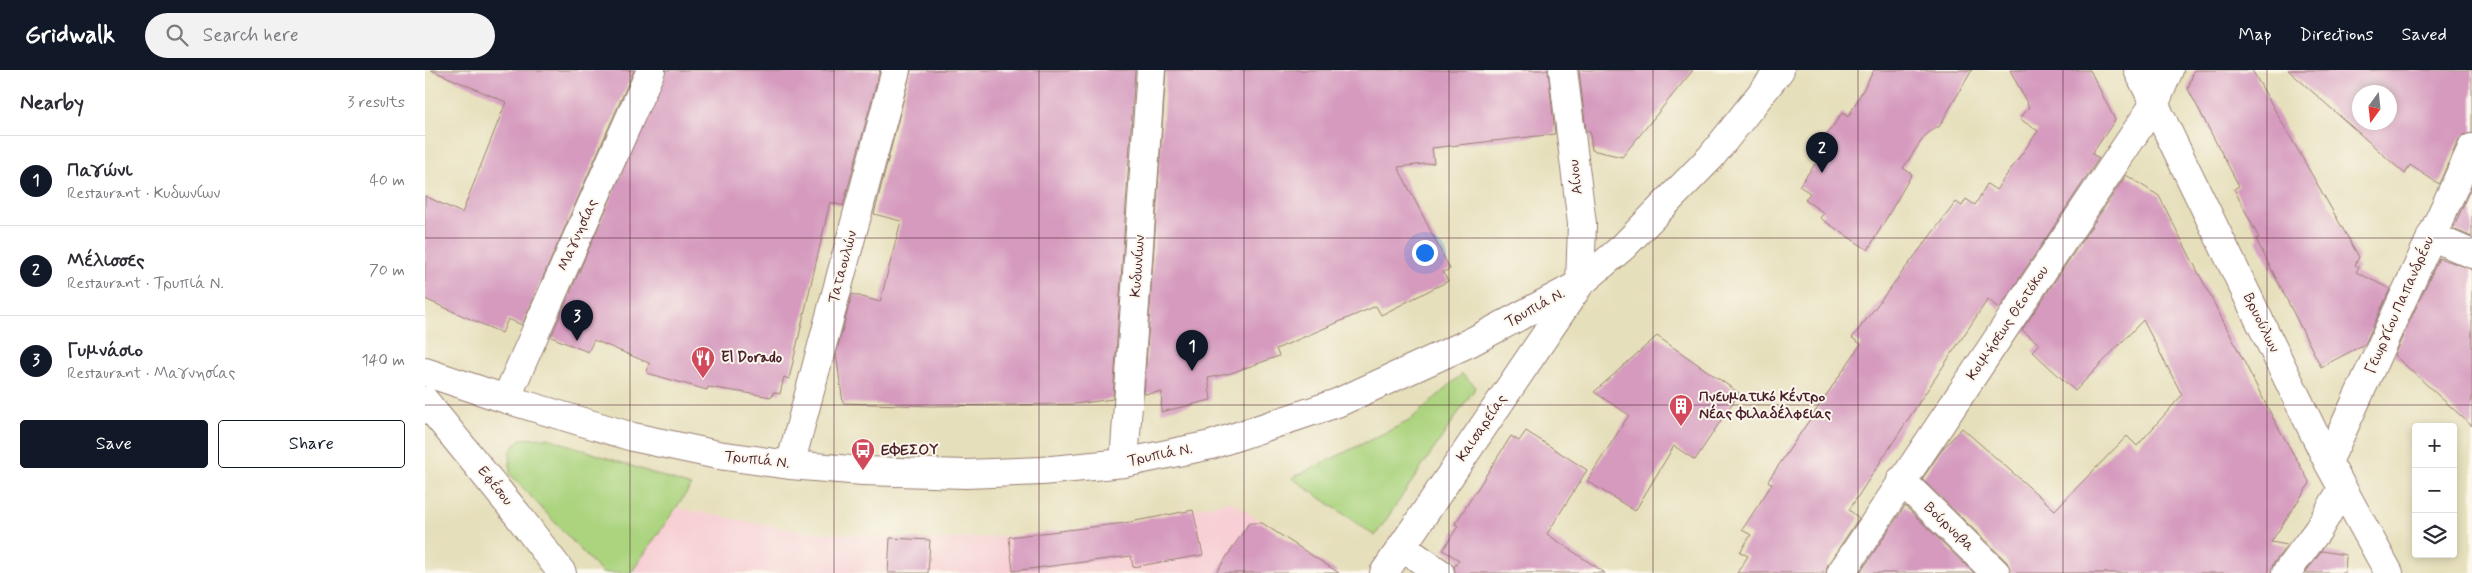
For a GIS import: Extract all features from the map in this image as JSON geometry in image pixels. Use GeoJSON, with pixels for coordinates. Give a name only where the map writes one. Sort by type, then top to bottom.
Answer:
{"type":"FeatureCollection","features":[{"type":"Feature","properties":{"kind":"street","name":"Μαγνησίας"},"geometry":{"type":"LineString","coordinates":[[506,399],[651,70]]}},
{"type":"Feature","properties":{"kind":"street","name":"Ταταουλών"},"geometry":{"type":"LineString","coordinates":[[790,465],[896,70]]}},
{"type":"Feature","properties":{"kind":"street","name":"Κυδωνίων"},"geometry":{"type":"LineString","coordinates":[[1124,463],[1151,70]]}},
{"type":"Feature","properties":{"kind":"street","name":"Αίνου"},"geometry":{"type":"LineString","coordinates":[[1563,70],[1581,224],[1580,284]]}},
{"type":"Feature","properties":{"kind":"street","name":"Τρυπιά Ν."},"geometry":{"type":"LineString","coordinates":[[425,372],[506,399],[633,437],[718,455],[790,465],[863,471],[966,474],[1042,472],[1124,463],[1211,445],[1337,403],[1471,342],[1580,284],[1623,247],[1711,157],[1779,70]]}},
{"type":"Feature","properties":{"kind":"street","name":"Βρυούλων"},"geometry":{"type":"LineString","coordinates":[[2138,70],[2328,462],[2389,573]]}},
{"type":"Feature","properties":{"kind":"street","name":"Κοιμήσεως Θεοτόκου"},"geometry":{"type":"LineString","coordinates":[[1841,573],[1901,480],[2155,103],[2169,70]]}},
{"type":"Feature","properties":{"kind":"street","name":"Γεωργίου Παπανδρέου"},"geometry":{"type":"LineString","coordinates":[[2328,462],[2472,148]]}},
{"type":"Feature","properties":{"kind":"street"},"geometry":{"type":"LineString","coordinates":[[2431,236],[2472,254]]}},
{"type":"Feature","properties":{"kind":"street","name":"Καισαρείας"},"geometry":{"type":"LineString","coordinates":[[1384,573],[1580,284]]}},
{"type":"Feature","properties":{"kind":"street","name":"Εφέσου"},"geometry":{"type":"LineString","coordinates":[[425,401],[467,451],[562,573]]}},
{"type":"Feature","properties":{"kind":"street","name":"Βούρνοβα"},"geometry":{"type":"LineString","coordinates":[[1901,480],[1996,573]]}},
{"type":"Feature","properties":{"kind":"street"},"geometry":{"type":"LineString","coordinates":[[2286,573],[2318,530],[2342,489]]}},
{"type":"Feature","properties":{"kind":"street"},"geometry":{"type":"LineString","coordinates":[[1402,547],[1440,573]]}},
{"type":"Feature","properties":{"kind":"shaded area"},"geometry":{"type":"Polygon","coordinates":[[[1231,501],[1315,558],[1305,573],[631,573],[678,508],[798,531],[930,540],[1010,536],[1125,523],[1231,501]]]}},
{"type":"Feature","properties":{"kind":"green space"},"geometry":{"type":"Polygon","coordinates":[[[1462,374],[1476,387],[1375,536],[1292,478],[1409,421],[1462,374]]]}},
{"type":"Feature","properties":{"kind":"green space"},"geometry":{"type":"Polygon","coordinates":[[[548,438],[691,486],[631,573],[602,573],[510,474],[510,452],[520,439],[548,438]]]}},
{"type":"Feature","properties":{"kind":"building"},"geometry":{"type":"Polygon","coordinates":[[[431,70],[634,70],[522,325],[508,319],[502,333],[425,299],[425,196],[462,213],[506,102],[431,70]]]}},
{"type":"Feature","properties":{"kind":"building"},"geometry":{"type":"Polygon","coordinates":[[[666,70],[880,70],[843,206],[830,202],[789,379],[784,377],[780,394],[773,392],[772,397],[708,387],[707,390],[647,373],[649,363],[594,340],[588,352],[551,337],[666,70]]]}},
{"type":"Feature","properties":{"kind":"building"},"geometry":{"type":"Polygon","coordinates":[[[911,70],[1135,70],[1113,399],[1075,404],[932,406],[843,403],[836,354],[852,294],[880,302],[901,221],[874,214],[911,70]]]}},
{"type":"Feature","properties":{"kind":"building"},"geometry":{"type":"Polygon","coordinates":[[[1166,70],[1548,70],[1555,134],[1432,148],[1434,163],[1398,167],[1450,269],[1443,272],[1448,281],[1381,315],[1376,306],[1276,349],[1279,356],[1231,373],[1208,378],[1211,400],[1161,412],[1162,392],[1144,394],[1166,70]]]}},
{"type":"Feature","properties":{"kind":"building"},"geometry":{"type":"Polygon","coordinates":[[[1579,70],[1693,70],[1622,157],[1592,150],[1590,131],[1586,131],[1579,70]]]}},
{"type":"Feature","properties":{"kind":"building"},"geometry":{"type":"Polygon","coordinates":[[[1874,70],[1972,70],[1939,127],[1935,127],[1924,137],[1903,168],[1912,174],[1868,250],[1820,218],[1824,213],[1805,200],[1810,193],[1799,186],[1818,160],[1812,156],[1842,113],[1848,117],[1874,70]]]}},
{"type":"Feature","properties":{"kind":"building"},"geometry":{"type":"Polygon","coordinates":[[[2010,70],[2090,70],[2115,120],[2092,154],[2099,158],[1999,309],[1988,299],[1924,395],[1849,510],[1859,518],[1828,564],[1826,573],[1737,573],[1748,556],[1740,552],[1751,535],[1742,530],[1772,484],[1768,481],[1861,344],[1852,338],[1956,202],[1962,206],[1966,199],[1975,205],[1987,184],[1996,190],[2038,131],[2020,119],[2029,107],[2010,70]]]}},
{"type":"Feature","properties":{"kind":"building"},"geometry":{"type":"Polygon","coordinates":[[[2194,70],[2252,70],[2359,257],[2355,265],[2359,267],[2356,272],[2390,289],[2365,344],[2321,367],[2256,239],[2259,238],[2234,189],[2239,186],[2188,89],[2194,70]]]}},
{"type":"Feature","properties":{"kind":"building"},"geometry":{"type":"Polygon","coordinates":[[[2288,70],[2472,70],[2472,133],[2463,135],[2458,141],[2439,184],[2410,165],[2405,174],[2356,130],[2397,130],[2397,85],[2352,85],[2352,127],[2288,70]]]}},
{"type":"Feature","properties":{"kind":"building"},"geometry":{"type":"Polygon","coordinates":[[[2126,175],[2159,196],[2274,420],[2310,483],[2271,542],[2287,545],[2273,564],[2271,573],[2011,573],[2007,562],[1922,479],[1944,447],[1962,428],[2055,510],[2127,436],[2137,446],[2182,395],[2143,320],[2075,391],[2032,351],[2039,344],[2022,330],[2126,175]]]}},
{"type":"Feature","properties":{"kind":"building"},"geometry":{"type":"Polygon","coordinates":[[[2472,185],[2472,237],[2453,229],[2472,185]]]}},
{"type":"Feature","properties":{"kind":"building"},"geometry":{"type":"Polygon","coordinates":[[[2439,258],[2472,269],[2472,426],[2394,355],[2439,258]]]}},
{"type":"Feature","properties":{"kind":"building","name":"Πνευματικό Κέντρο Νέας Φιλαδέλφειας"},"geometry":{"type":"Polygon","coordinates":[[[1657,336],[1739,393],[1695,460],[1674,446],[1635,511],[1587,481],[1629,415],[1594,392],[1657,336]]]}},
{"type":"Feature","properties":{"kind":"building"},"geometry":{"type":"Polygon","coordinates":[[[1526,431],[1587,470],[1547,534],[1605,573],[1455,573],[1454,567],[1459,560],[1443,550],[1458,526],[1455,524],[1511,436],[1519,441],[1526,431]]]}},
{"type":"Feature","properties":{"kind":"building"},"geometry":{"type":"Polygon","coordinates":[[[1905,506],[1974,573],[1860,573],[1905,506]]]}},
{"type":"Feature","properties":{"kind":"building"},"geometry":{"type":"Polygon","coordinates":[[[1193,510],[1203,555],[1133,567],[1131,556],[1013,571],[1009,537],[1125,523],[1193,510]]]}},
{"type":"Feature","properties":{"kind":"building"},"geometry":{"type":"Polygon","coordinates":[[[1249,523],[1262,523],[1339,573],[1216,573],[1249,523]]]}},
{"type":"Feature","properties":{"kind":"building"},"geometry":{"type":"Polygon","coordinates":[[[890,538],[930,540],[928,573],[888,573],[890,538]]]}},
{"type":"Feature","properties":{"kind":"building"},"geometry":{"type":"Polygon","coordinates":[[[2322,551],[2346,555],[2345,573],[2305,573],[2322,551]]]}},
{"type":"Feature","properties":{"kind":"place","name":"Μέλισσες"},"geometry":{"type":"Point","coordinates":[1822,173]}},
{"type":"Feature","properties":{"kind":"place","name":"Γυμνάσιο"},"geometry":{"type":"Point","coordinates":[577,341]}},
{"type":"Feature","properties":{"kind":"place","name":"Παγώνι"},"geometry":{"type":"Point","coordinates":[1192,371]}},
{"type":"Feature","properties":{"kind":"place","name":"El Dorado"},"geometry":{"type":"Point","coordinates":[703,379]}},
{"type":"Feature","properties":{"kind":"place","name":"Πνευματικό Κέντρο Νέας Φιλαδέλφειας"},"geometry":{"type":"Point","coordinates":[1681,427]}},
{"type":"Feature","properties":{"kind":"place","name":"ΕΦΕΣΟΥ"},"geometry":{"type":"Point","coordinates":[863,471]}}]}
